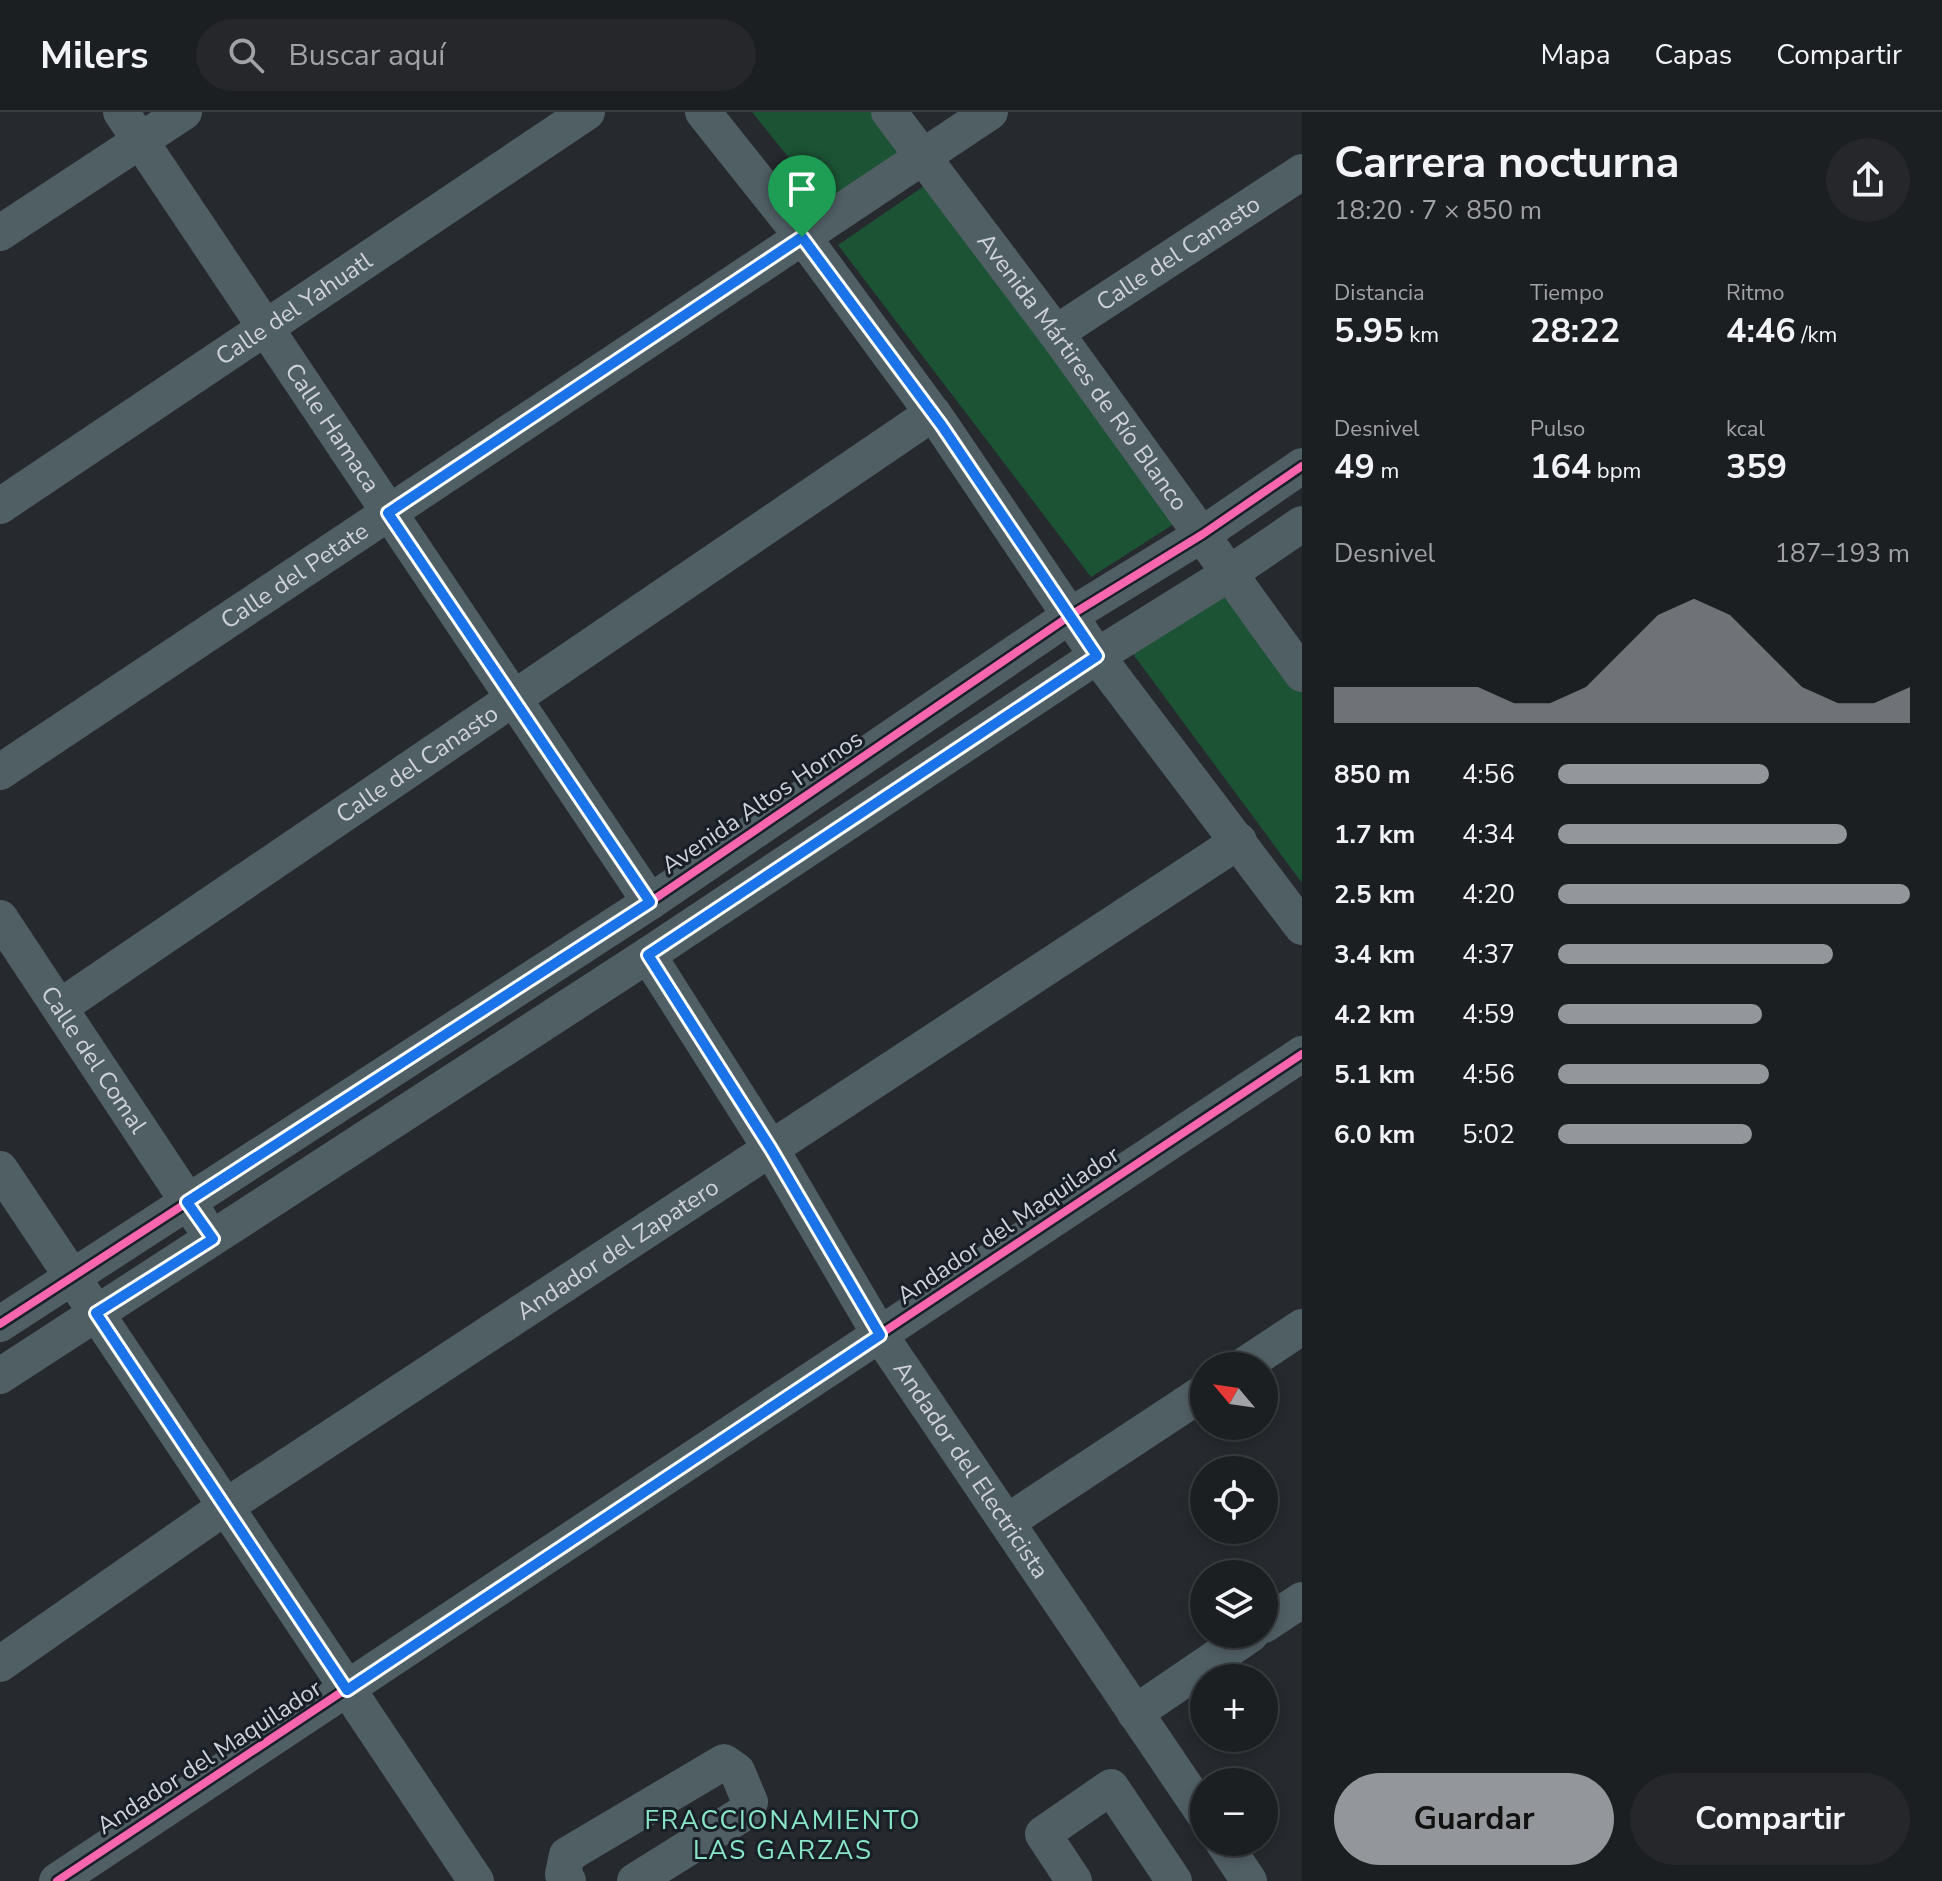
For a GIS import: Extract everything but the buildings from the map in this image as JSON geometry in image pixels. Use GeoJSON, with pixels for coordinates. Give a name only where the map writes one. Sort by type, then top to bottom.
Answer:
{"type":"FeatureCollection","features":[{"type":"Feature","properties":{"kind":"street"},"geometry":{"type":"LineString","coordinates":[[0,233],[131,126],[184,112]]}},
{"type":"Feature","properties":{"kind":"street","name":"Calle del Yahuatl"},"geometry":{"type":"LineString","coordinates":[[0,506],[587,112]]}},
{"type":"Feature","properties":{"kind":"street"},"geometry":{"type":"LineString","coordinates":[[703,112],[802,237],[933,413],[1097,656],[1302,927]]}},
{"type":"Feature","properties":{"kind":"street","name":"Avenida Mártires de Río Blanco"},"geometry":{"type":"LineString","coordinates":[[889,112],[1056,333],[1302,674]]}},
{"type":"Feature","properties":{"kind":"street","name":"Calle del Petate"},"geometry":{"type":"LineString","coordinates":[[0,772],[990,112]]}},
{"type":"Feature","properties":{"kind":"street","name":"Calle Hamaca"},"geometry":{"type":"LineString","coordinates":[[131,126],[650,902]]}},
{"type":"Feature","properties":{"kind":"street","name":"Calle del Canasto"},"geometry":{"type":"LineString","coordinates":[[1056,333],[1302,172]]}},
{"type":"Feature","properties":{"kind":"street","name":"Calle del Canasto"},"geometry":{"type":"LineString","coordinates":[[60,1007],[933,413]]}},
{"type":"Feature","properties":{"kind":"street","name":"Avenida Altos Hornos"},"geometry":{"type":"LineString","coordinates":[[0,1324],[650,902],[1071,615],[1203,534],[1302,466]]}},
{"type":"Feature","properties":{"kind":"street"},"geometry":{"type":"LineString","coordinates":[[0,1376],[648,955],[1097,656],[1302,524]]}},
{"type":"Feature","properties":{"kind":"street","name":"Andador del Zapatero"},"geometry":{"type":"LineString","coordinates":[[0,1664],[225,1507],[1239,841]]}},
{"type":"Feature","properties":{"kind":"street","name":"Calle del Comal"},"geometry":{"type":"LineString","coordinates":[[0,918],[213,1239]]}},
{"type":"Feature","properties":{"kind":"street","name":"Andador del Electricista"},"geometry":{"type":"LineString","coordinates":[[648,955],[771,1149],[880,1335],[1190,1794]]}},
{"type":"Feature","properties":{"kind":"street","name":"Andador del Maquilador"},"geometry":{"type":"LineString","coordinates":[[57,1881],[1302,1054]]}},
{"type":"Feature","properties":{"kind":"street"},"geometry":{"type":"LineString","coordinates":[[0,1169],[470,1879]]}},
{"type":"Feature","properties":{"kind":"street"},"geometry":{"type":"LineString","coordinates":[[1264,1352],[1302,1327]]}},
{"type":"Feature","properties":{"kind":"street"},"geometry":{"type":"LineString","coordinates":[[1007,1522],[1190,1401]]}},
{"type":"Feature","properties":{"kind":"street"},"geometry":{"type":"LineString","coordinates":[[1278,1616],[1302,1600]]}},
{"type":"Feature","properties":{"kind":"street"},"geometry":{"type":"LineString","coordinates":[[1135,1713],[1230,1648]]}},
{"type":"Feature","properties":{"kind":"street"},"geometry":{"type":"LineString","coordinates":[[568,1881],[563,1874],[567,1855],[724,1762],[737,1771],[750,1802],[744,1813],[635,1881]]}},
{"type":"Feature","properties":{"kind":"street"},"geometry":{"type":"LineString","coordinates":[[1074,1881],[1043,1834],[1111,1787],[1174,1881]]}},
{"type":"Feature","properties":{"kind":"street"},"geometry":{"type":"LineString","coordinates":[[1232,1856],[1249,1881]]}},
{"type":"Feature","properties":{"kind":"green space"},"geometry":{"type":"Polygon","coordinates":[[[752,112],[880,112],[911,153],[830,209],[752,112]]]}},
{"type":"Feature","properties":{"kind":"green space"},"geometry":{"type":"Polygon","coordinates":[[[924,186],[1177,522],[1091,577],[838,245],[924,186]]]}},
{"type":"Feature","properties":{"kind":"green space"},"geometry":{"type":"Polygon","coordinates":[[[1225,584],[1302,689],[1302,883],[1130,650],[1225,584]]]}},
{"type":"Feature","properties":{"kind":"cycle path"},"geometry":{"type":"LineString","coordinates":[[0,1324],[650,902],[1071,615],[1203,534],[1302,466]]}},
{"type":"Feature","properties":{"kind":"cycle path"},"geometry":{"type":"LineString","coordinates":[[57,1881],[1302,1054]]}},
{"type":"Feature","properties":{"kind":"district","name":"FRACCIONAMIENTO LAS GARZAS"},"geometry":{"type":"Point","coordinates":[783,1835]}},
{"type":"Feature","properties":{"kind":"route"},"geometry":{"type":"LineString","coordinates":[[802,237],[942,426],[1097,656],[648,955],[771,1149],[880,1335],[347,1690],[96,1313],[213,1239],[187,1202],[650,902],[388,513],[802,237]]}}]}
